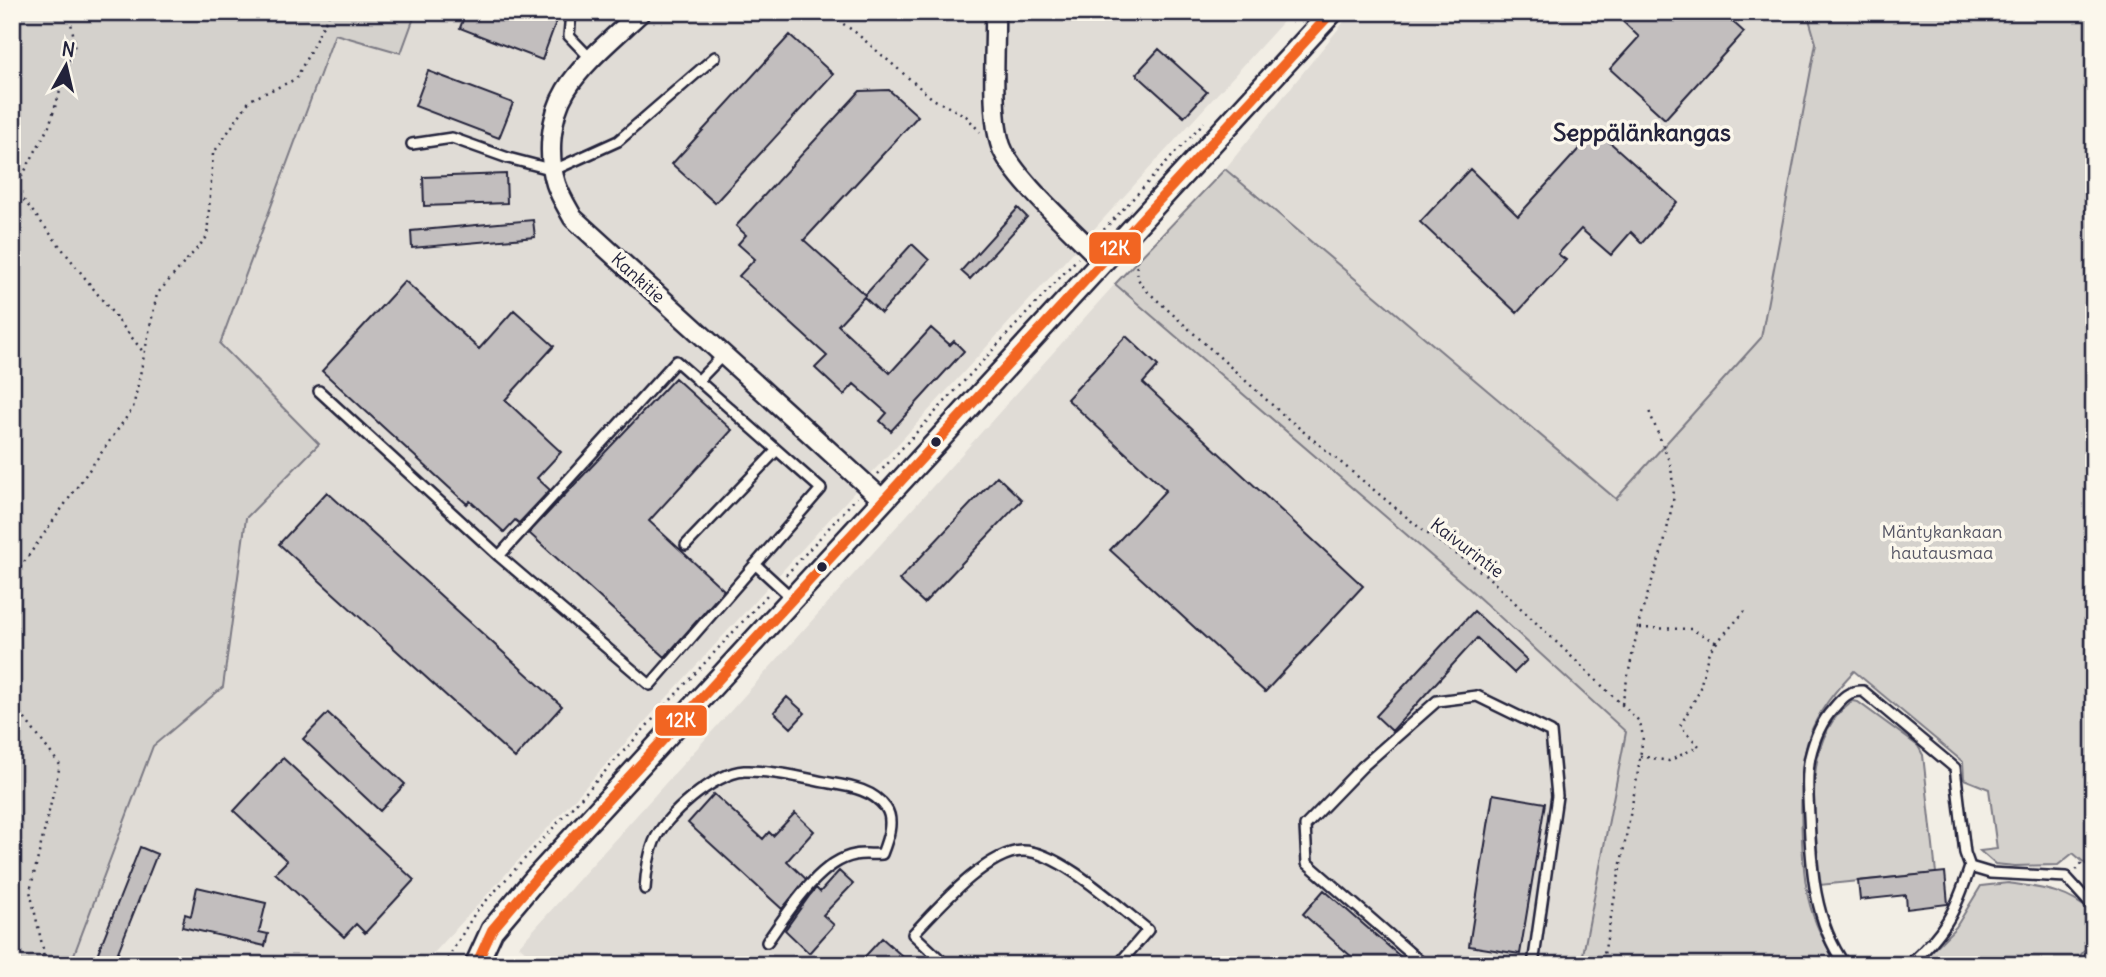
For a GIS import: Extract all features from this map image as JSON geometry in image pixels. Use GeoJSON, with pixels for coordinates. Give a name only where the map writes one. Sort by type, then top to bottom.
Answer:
{"type":"FeatureCollection","features":[{"type":"Feature","properties":{"kind":"street","name":"Kankitie"},"geometry":{"type":"LineString","coordinates":[[641,12],[566,90],[554,119],[551,152],[556,184],[573,218],[883,500]]}},
{"type":"Feature","properties":{"kind":"street"},"geometry":{"type":"LineString","coordinates":[[995,12],[998,132],[1002,147],[1015,170],[1103,261]]}},
{"type":"Feature","properties":{"kind":"street"},"geometry":{"type":"LineString","coordinates":[[476,965],[492,930],[536,878],[1332,12]]}},
{"type":"Feature","properties":{"kind":"lane"},"geometry":{"type":"LineString","coordinates":[[571,12],[569,36],[592,60]]}},
{"type":"Feature","properties":{"kind":"lane"},"geometry":{"type":"LineString","coordinates":[[412,144],[452,138],[508,158],[554,170],[618,141],[715,57]]}},
{"type":"Feature","properties":{"kind":"lane"},"geometry":{"type":"LineString","coordinates":[[698,381],[723,355]]}},
{"type":"Feature","properties":{"kind":"lane"},"geometry":{"type":"LineString","coordinates":[[319,391],[499,556],[650,685],[821,489],[676,361],[499,556]]}},
{"type":"Feature","properties":{"kind":"lane"},"geometry":{"type":"LineString","coordinates":[[686,545],[776,451]]}},
{"type":"Feature","properties":{"kind":"lane"},"geometry":{"type":"LineString","coordinates":[[756,565],[793,599]]}},
{"type":"Feature","properties":{"kind":"lane"},"geometry":{"type":"LineString","coordinates":[[1845,965],[1837,954],[1814,891],[1808,785],[1810,758],[1817,734],[1841,699],[1853,691],[1863,691],[1955,768],[1965,853],[1970,867],[1947,925],[1909,965]]}},
{"type":"Feature","properties":{"kind":"lane"},"geometry":{"type":"LineString","coordinates":[[1424,965],[1307,863],[1305,826],[1362,767],[1437,701],[1477,696],[1552,732],[1557,796],[1533,965]]}},
{"type":"Feature","properties":{"kind":"lane"},"geometry":{"type":"LineString","coordinates":[[645,889],[648,861],[655,839],[678,809],[709,783],[742,771],[803,778],[871,793],[888,810],[890,831],[882,854],[854,855],[828,866],[766,942]]}},
{"type":"Feature","properties":{"kind":"lane"},"geometry":{"type":"LineString","coordinates":[[946,965],[913,934],[969,878],[999,858],[1022,851],[1046,856],[1085,879],[1148,930],[1118,965]]}},
{"type":"Feature","properties":{"kind":"lane"},"geometry":{"type":"LineString","coordinates":[[1970,867],[1990,873],[2066,877],[2094,908]]}},
{"type":"Feature","properties":{"kind":"path"},"geometry":{"type":"LineString","coordinates":[[12,195],[49,126],[75,44],[69,12]]}},
{"type":"Feature","properties":{"kind":"path"},"geometry":{"type":"LineString","coordinates":[[12,579],[133,408],[157,294],[207,237],[213,154],[250,100],[296,79],[330,12]]}},
{"type":"Feature","properties":{"kind":"path"},"geometry":{"type":"LineString","coordinates":[[826,12],[855,32],[933,99],[966,116],[983,135],[998,132]]}},
{"type":"Feature","properties":{"kind":"path"},"geometry":{"type":"LineString","coordinates":[[15,189],[145,353]]}},
{"type":"Feature","properties":{"kind":"path","name":"Kaivurintie"},"geometry":{"type":"LineString","coordinates":[[1106,226],[1136,253],[1138,279],[1145,289],[1282,413],[1422,529],[1486,575],[1640,722],[1643,737],[1602,965]]}},
{"type":"Feature","properties":{"kind":"path"},"geometry":{"type":"LineString","coordinates":[[1622,704],[1638,628],[1664,544],[1674,496],[1671,466],[1649,411]]}},
{"type":"Feature","properties":{"kind":"path"},"geometry":{"type":"LineString","coordinates":[[1640,756],[1670,761],[1699,746],[1680,726],[1699,692],[1710,651],[1745,611]]}},
{"type":"Feature","properties":{"kind":"path"},"geometry":{"type":"LineString","coordinates":[[1638,628],[1691,629],[1717,643]]}},
{"type":"Feature","properties":{"kind":"path"},"geometry":{"type":"LineString","coordinates":[[12,702],[60,765],[30,891],[44,965]]}},
{"type":"Feature","properties":{"kind":"path"},"geometry":{"type":"LineString","coordinates":[[2082,965],[2094,952]]}},
{"type":"Feature","properties":{"kind":"shaded area"},"geometry":{"type":"Polygon","coordinates":[[[416,12],[1292,12],[423,965],[70,965],[153,746],[223,687],[246,518],[319,444],[220,345],[336,34],[400,53],[416,12]]]}},
{"type":"Feature","properties":{"kind":"shaded area"},"geometry":{"type":"Polygon","coordinates":[[[1352,12],[1807,12],[1816,43],[1761,338],[1616,499],[1225,169],[1352,12]]]}},
{"type":"Feature","properties":{"kind":"shaded area"},"geometry":{"type":"Polygon","coordinates":[[[1115,284],[1465,585],[1626,732],[1581,965],[540,965],[519,946],[1115,284]]]}},
{"type":"Feature","properties":{"kind":"green space"},"geometry":{"type":"Polygon","coordinates":[[[12,12],[416,12],[401,53],[335,34],[220,344],[319,444],[246,518],[223,687],[153,746],[70,965],[12,965],[12,12]]]}},
{"type":"Feature","properties":{"kind":"green space","name":"Mäntykankaan hautausmaa"},"geometry":{"type":"Polygon","coordinates":[[[1807,12],[2094,12],[2094,871],[2073,853],[2058,865],[1995,864],[1980,851],[1997,849],[1989,789],[1964,779],[1963,762],[1854,671],[1817,719],[1805,752],[1803,772],[1802,839],[1808,897],[1820,932],[1839,965],[1581,965],[1626,732],[1465,585],[1115,284],[1225,169],[1616,499],[1761,338],[1816,43],[1807,12]]]}},
{"type":"Feature","properties":{"kind":"green space"},"geometry":{"type":"Polygon","coordinates":[[[1852,701],[1858,702],[1918,746],[1923,755],[1936,873],[1820,885],[1814,812],[1817,762],[1823,739],[1835,718],[1852,701]]]}},
{"type":"Feature","properties":{"kind":"green space"},"geometry":{"type":"Polygon","coordinates":[[[2008,883],[2053,891],[2083,905],[2093,913],[2094,941],[2071,965],[1918,965],[1956,927],[1981,886],[2008,883]]]}},
{"type":"Feature","properties":{"kind":"building"},"geometry":{"type":"Polygon","coordinates":[[[466,12],[541,12],[557,19],[542,60],[460,28],[466,12]]]}},
{"type":"Feature","properties":{"kind":"building"},"geometry":{"type":"Polygon","coordinates":[[[1613,12],[1722,12],[1744,32],[1665,119],[1610,69],[1639,37],[1613,12]]]}},
{"type":"Feature","properties":{"kind":"building"},"geometry":{"type":"Polygon","coordinates":[[[790,35],[833,74],[715,203],[672,164],[790,35]]]}},
{"type":"Feature","properties":{"kind":"building"},"geometry":{"type":"Polygon","coordinates":[[[1159,49],[1207,92],[1184,117],[1136,74],[1159,49]]]}},
{"type":"Feature","properties":{"kind":"building"},"geometry":{"type":"Polygon","coordinates":[[[428,71],[513,103],[499,138],[415,106],[428,71]]]}},
{"type":"Feature","properties":{"kind":"building"},"geometry":{"type":"Polygon","coordinates":[[[889,90],[918,116],[804,240],[865,295],[912,244],[929,260],[881,313],[864,297],[838,325],[890,373],[931,328],[950,345],[954,341],[964,351],[891,431],[880,421],[887,413],[854,384],[844,395],[815,368],[827,356],[739,276],[755,259],[738,244],[746,235],[736,226],[860,91],[889,90]]]}},
{"type":"Feature","properties":{"kind":"building"},"geometry":{"type":"Polygon","coordinates":[[[1596,130],[1677,202],[1642,243],[1631,232],[1611,255],[1581,229],[1558,254],[1566,260],[1517,313],[1420,222],[1470,169],[1518,216],[1596,130]]]}},
{"type":"Feature","properties":{"kind":"building"},"geometry":{"type":"Polygon","coordinates":[[[506,174],[507,203],[424,206],[423,177],[506,174]]]}},
{"type":"Feature","properties":{"kind":"building"},"geometry":{"type":"Polygon","coordinates":[[[1018,208],[1027,217],[970,279],[961,271],[1018,208]]]}},
{"type":"Feature","properties":{"kind":"building"},"geometry":{"type":"Polygon","coordinates":[[[533,220],[535,237],[412,248],[411,231],[533,220]]]}},
{"type":"Feature","properties":{"kind":"building"},"geometry":{"type":"Polygon","coordinates":[[[405,281],[479,349],[514,310],[554,346],[505,400],[561,452],[537,478],[550,490],[519,523],[515,520],[504,532],[470,501],[467,504],[322,371],[405,281]]]}},
{"type":"Feature","properties":{"kind":"building"},"geometry":{"type":"Polygon","coordinates":[[[1126,336],[1158,366],[1143,383],[1363,586],[1265,692],[1110,550],[1166,490],[1067,399],[1126,336]]]}},
{"type":"Feature","properties":{"kind":"building"},"geometry":{"type":"Polygon","coordinates":[[[675,378],[732,430],[649,521],[724,590],[665,657],[529,533],[675,378]]]}},
{"type":"Feature","properties":{"kind":"building"},"geometry":{"type":"Polygon","coordinates":[[[997,476],[1022,500],[924,603],[899,580],[997,476]]]}},
{"type":"Feature","properties":{"kind":"building"},"geometry":{"type":"Polygon","coordinates":[[[327,492],[562,706],[515,758],[279,544],[327,492]]]}},
{"type":"Feature","properties":{"kind":"building"},"geometry":{"type":"Polygon","coordinates":[[[1474,611],[1527,660],[1514,673],[1477,638],[1392,731],[1376,716],[1474,611]]]}},
{"type":"Feature","properties":{"kind":"building"},"geometry":{"type":"Polygon","coordinates":[[[787,697],[805,713],[791,728],[774,712],[787,697]]]}},
{"type":"Feature","properties":{"kind":"building"},"geometry":{"type":"Polygon","coordinates":[[[328,713],[405,784],[380,811],[303,739],[328,713]]]}},
{"type":"Feature","properties":{"kind":"building"},"geometry":{"type":"Polygon","coordinates":[[[283,758],[414,880],[365,933],[356,924],[344,937],[275,873],[287,861],[234,811],[283,758]]]}},
{"type":"Feature","properties":{"kind":"building"},"geometry":{"type":"Polygon","coordinates":[[[714,794],[763,839],[769,832],[773,836],[795,813],[814,831],[787,861],[806,879],[782,909],[688,823],[714,794]]]}},
{"type":"Feature","properties":{"kind":"building"},"geometry":{"type":"Polygon","coordinates":[[[1493,794],[1545,803],[1520,954],[1469,946],[1493,794]]]}},
{"type":"Feature","properties":{"kind":"building"},"geometry":{"type":"Polygon","coordinates":[[[140,847],[157,854],[114,962],[97,955],[140,847]]]}},
{"type":"Feature","properties":{"kind":"building"},"geometry":{"type":"Polygon","coordinates":[[[839,871],[853,884],[823,915],[834,925],[809,953],[785,930],[816,888],[820,892],[839,871]]]}},
{"type":"Feature","properties":{"kind":"building"},"geometry":{"type":"Polygon","coordinates":[[[1945,872],[1948,904],[1907,909],[1906,895],[1860,900],[1858,881],[1945,872]]]}},
{"type":"Feature","properties":{"kind":"building"},"geometry":{"type":"Polygon","coordinates":[[[197,887],[266,903],[259,932],[268,934],[265,946],[182,927],[185,914],[191,916],[197,887]]]}},
{"type":"Feature","properties":{"kind":"building"},"geometry":{"type":"Polygon","coordinates":[[[1324,890],[1410,965],[1361,965],[1303,914],[1324,890]]]}},
{"type":"Feature","properties":{"kind":"building"},"geometry":{"type":"Polygon","coordinates":[[[882,938],[912,965],[857,965],[882,938]]]}},
{"type":"Feature","properties":{"kind":"transit line","name":"12K"},"geometry":{"type":"LineString","coordinates":[[476,965],[492,930],[536,878],[1332,12]]}},
{"type":"Feature","properties":{"kind":"district","name":"Seppälänkangas"},"geometry":{"type":"Point","coordinates":[1642,133]}}]}
